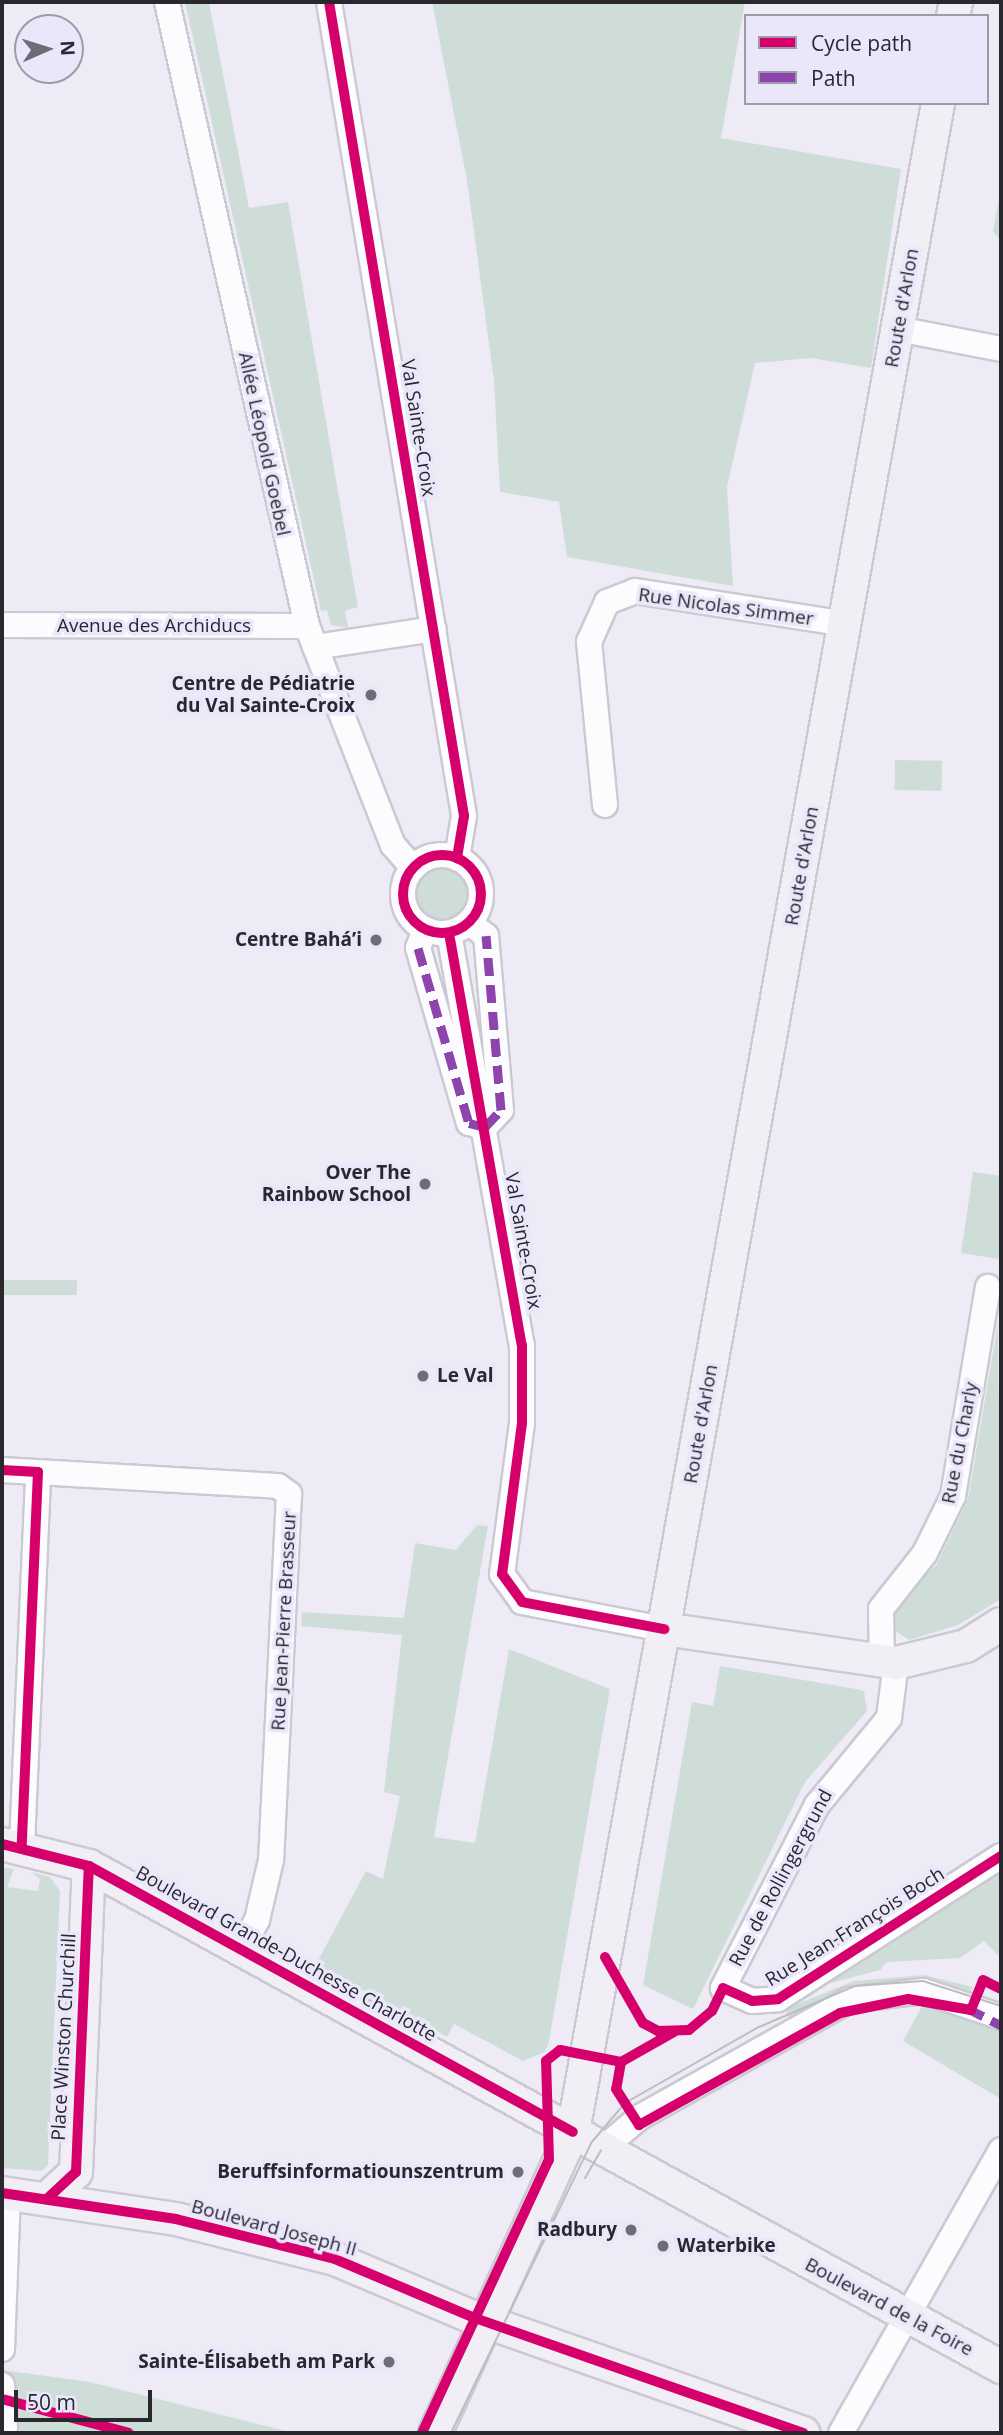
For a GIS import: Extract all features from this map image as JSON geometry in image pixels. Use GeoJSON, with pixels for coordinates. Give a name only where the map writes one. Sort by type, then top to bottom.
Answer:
{"type":"FeatureCollection","features":[{"type":"Feature","properties":{"kind":"main road","name":"Route d'Arlon"},"geometry":{"type":"LineString","coordinates":[[435,2433],[573,2132],[938,105]]}},
{"type":"Feature","properties":{"kind":"main road"},"geometry":{"type":"LineString","coordinates":[[664,1629],[889,1663],[966,1646],[1001,1624]]}},
{"type":"Feature","properties":{"kind":"main road","name":"Boulevard Grande-Duchesse Charlotte"},"geometry":{"type":"LineString","coordinates":[[12,1845],[89,1866],[573,2132],[601,2150]]}},
{"type":"Feature","properties":{"kind":"main road","name":"Place Winston Churchill"},"geometry":{"type":"LineString","coordinates":[[49,2197],[76,2172],[89,1866]]}},
{"type":"Feature","properties":{"kind":"main road","name":"Boulevard de la Foire"},"geometry":{"type":"LineString","coordinates":[[601,2150],[915,2306],[1001,2367]]}},
{"type":"Feature","properties":{"kind":"main road","name":"Boulevard Joseph II"},"geometry":{"type":"LineString","coordinates":[[5,2194],[49,2197],[233,2231],[335,2259],[486,2322],[803,2433]]}},
{"type":"Feature","properties":{"kind":"street","name":"Allée Léopold Goebel"},"geometry":{"type":"LineString","coordinates":[[167,2],[311,637],[393,845],[413,868]]}},
{"type":"Feature","properties":{"kind":"street","name":"Val Sainte-Croix"},"geometry":{"type":"LineString","coordinates":[[329,2],[466,829],[457,858],[474,873],[481,895],[447,928],[418,948],[469,1123],[485,1127]]}},
{"type":"Feature","properties":{"kind":"street"},"geometry":{"type":"LineString","coordinates":[[898,329],[1001,349]]}},
{"type":"Feature","properties":{"kind":"street","name":"Rue Nicolas Simmer"},"geometry":{"type":"LineString","coordinates":[[605,805],[589,642],[607,602],[635,592],[846,624]]}},
{"type":"Feature","properties":{"kind":"street","name":"Avenue des Archiducs"},"geometry":{"type":"LineString","coordinates":[[2,625],[311,637],[434,629]]}},
{"type":"Feature","properties":{"kind":"street"},"geometry":{"type":"LineString","coordinates":[[413,868],[433,856],[457,858]]}},
{"type":"Feature","properties":{"kind":"street","name":"Val Sainte-Croix"},"geometry":{"type":"LineString","coordinates":[[413,868],[403,895],[413,921],[486,936],[501,1110],[485,1127]]}},
{"type":"Feature","properties":{"kind":"street","name":"Val Sainte-Croix"},"geometry":{"type":"LineString","coordinates":[[447,928],[485,1127],[522,1345],[522,1423],[500,1557],[505,1582],[522,1602],[664,1629]]}},
{"type":"Feature","properties":{"kind":"street","name":"Rue du Charly"},"geometry":{"type":"LineString","coordinates":[[889,1663],[881,1609],[926,1553],[953,1496],[988,1287]]}},
{"type":"Feature","properties":{"kind":"street","name":"Rue Jean-Pierre Brasseur"},"geometry":{"type":"LineString","coordinates":[[2,1470],[278,1486],[289,1494],[271,1860],[257,1920],[241,1949]]}},
{"type":"Feature","properties":{"kind":"street"},"geometry":{"type":"LineString","coordinates":[[12,1845],[38,1472]]}},
{"type":"Feature","properties":{"kind":"street","name":"Rue de Rollingergrund"},"geometry":{"type":"LineString","coordinates":[[723,1988],[817,1805],[888,1718],[889,1663]]}},
{"type":"Feature","properties":{"kind":"street","name":"Rue Jean-François Boch"},"geometry":{"type":"LineString","coordinates":[[723,1988],[752,2001],[778,1999],[1001,1856]]}},
{"type":"Feature","properties":{"kind":"street"},"geometry":{"type":"LineString","coordinates":[[601,2150],[640,2117],[849,2000],[923,1991],[1001,2017]]}},
{"type":"Feature","properties":{"kind":"street"},"geometry":{"type":"LineString","coordinates":[[841,2433],[1001,2150]]}},
{"type":"Feature","properties":{"kind":"street"},"geometry":{"type":"LineString","coordinates":[[2,2349],[5,2194]]}},
{"type":"Feature","properties":{"kind":"street"},"geometry":{"type":"LineString","coordinates":[[2,2385],[5,2428]]}},
{"type":"Feature","properties":{"kind":"shaded area"},"geometry":{"type":"Polygon","coordinates":[[[185,2],[209,2],[249,208],[288,202],[358,607],[345,611],[348,628],[331,625],[327,610],[321,611],[185,2]]]}},
{"type":"Feature","properties":{"kind":"shaded area"},"geometry":{"type":"Polygon","coordinates":[[[432,2],[745,2],[721,138],[901,169],[871,368],[811,358],[755,363],[727,487],[733,586],[567,557],[559,502],[500,492],[494,381],[467,180],[432,2]]]}},
{"type":"Feature","properties":{"kind":"shaded area"},"geometry":{"type":"Polygon","coordinates":[[[1001,187],[1001,240],[993,232],[1001,187]]]}},
{"type":"Feature","properties":{"kind":"shaded area"},"geometry":{"type":"Polygon","coordinates":[[[895,760],[942,761],[941,791],[894,790],[895,760]]]}},
{"type":"Feature","properties":{"kind":"shaded area"},"geometry":{"type":"Polygon","coordinates":[[[442,867],[458,872],[466,880],[471,896],[466,912],[458,920],[442,925],[426,920],[418,912],[413,896],[418,880],[426,872],[442,867]]]}},
{"type":"Feature","properties":{"kind":"shaded area"},"geometry":{"type":"Polygon","coordinates":[[[973,1172],[1001,1176],[999,1259],[961,1253],[973,1172]]]}},
{"type":"Feature","properties":{"kind":"shaded area"},"geometry":{"type":"Polygon","coordinates":[[[2,1280],[77,1280],[77,1295],[2,1295],[2,1280]]]}},
{"type":"Feature","properties":{"kind":"shaded area"},"geometry":{"type":"Polygon","coordinates":[[[998,1323],[1001,1599],[958,1625],[909,1640],[893,1629],[890,1612],[937,1564],[968,1499],[998,1323]]]}},
{"type":"Feature","properties":{"kind":"shaded area"},"geometry":{"type":"Polygon","coordinates":[[[477,1525],[488,1526],[434,1837],[475,1843],[509,1649],[610,1689],[549,2041],[545,2052],[523,2061],[454,2024],[447,2037],[316,1964],[366,1871],[383,1879],[400,1796],[384,1792],[402,1635],[301,1626],[302,1612],[404,1618],[415,1543],[456,1550],[477,1525]]]}},
{"type":"Feature","properties":{"kind":"shaded area"},"geometry":{"type":"Polygon","coordinates":[[[720,1666],[864,1691],[867,1711],[805,1782],[693,2009],[643,1985],[692,1702],[713,1706],[720,1666]]]}},
{"type":"Feature","properties":{"kind":"shaded area"},"geometry":{"type":"Polygon","coordinates":[[[1001,1865],[1001,1958],[984,1941],[960,1958],[887,1962],[880,1970],[815,1987],[1001,1865]]]}},
{"type":"Feature","properties":{"kind":"shaded area"},"geometry":{"type":"Polygon","coordinates":[[[2,1867],[14,1869],[7,1887],[38,1891],[40,1879],[31,1872],[50,1877],[60,1891],[48,2165],[42,2171],[2,2168],[2,1867]]]}},
{"type":"Feature","properties":{"kind":"shaded area"},"geometry":{"type":"Polygon","coordinates":[[[924,1975],[973,1987],[969,1996],[945,1989],[791,2022],[785,2009],[854,1981],[924,1975]]]}},
{"type":"Feature","properties":{"kind":"shaded area"},"geometry":{"type":"Polygon","coordinates":[[[926,1999],[1001,2025],[1001,2099],[903,2041],[926,1999]]]}},
{"type":"Feature","properties":{"kind":"shaded area"},"geometry":{"type":"Polygon","coordinates":[[[2,2370],[90,2382],[294,2433],[2,2433],[2,2370]]]}},
{"type":"Feature","properties":{"kind":"tram line"},"geometry":{"type":"LineString","coordinates":[[451,2433],[591,2143],[625,2103],[759,2027],[855,1986],[923,1981],[1001,2006]]}},
{"type":"Feature","properties":{"kind":"tram line"},"geometry":{"type":"LineString","coordinates":[[585,2178],[601,2150]]}},
{"type":"Feature","properties":{"kind":"marked path"},"geometry":{"type":"LineString","coordinates":[[418,948],[469,1123],[485,1127],[501,1110],[486,936]]}},
{"type":"Feature","properties":{"kind":"marked path"},"geometry":{"type":"LineString","coordinates":[[967,2008],[1001,2025]]}},
{"type":"Feature","properties":{"kind":"cycle path"},"geometry":{"type":"LineString","coordinates":[[329,2],[464,816],[457,858]]}},
{"type":"Feature","properties":{"kind":"cycle path"},"geometry":{"type":"LineString","coordinates":[[442,855],[457,858],[469,867],[478,879],[481,894],[478,909],[469,921],[457,930],[442,933],[427,930],[415,921],[406,909],[403,894],[406,879],[415,867],[427,858],[442,855]]}},
{"type":"Feature","properties":{"kind":"cycle path"},"geometry":{"type":"LineString","coordinates":[[449,933],[522,1345],[522,1423],[502,1574],[522,1602],[664,1629]]}},
{"type":"Feature","properties":{"kind":"cycle path"},"geometry":{"type":"LineString","coordinates":[[2,1470],[38,1472],[22,1845]]}},
{"type":"Feature","properties":{"kind":"cycle path"},"geometry":{"type":"LineString","coordinates":[[2,1844],[89,1866],[573,2132]]}},
{"type":"Feature","properties":{"kind":"cycle path"},"geometry":{"type":"LineString","coordinates":[[605,1957],[643,2023],[658,2031],[689,2030],[712,2011],[723,1988],[752,2001],[778,1999],[1001,1856]]}},
{"type":"Feature","properties":{"kind":"cycle path"},"geometry":{"type":"LineString","coordinates":[[49,2197],[76,2172],[89,1866]]}},
{"type":"Feature","properties":{"kind":"cycle path"},"geometry":{"type":"LineString","coordinates":[[621,2062],[616,2089],[639,2125],[840,2013],[908,1999],[971,2010],[983,1980],[1001,1989]]}},
{"type":"Feature","properties":{"kind":"cycle path"},"geometry":{"type":"LineString","coordinates":[[422,2433],[549,2160],[546,2061],[560,2050],[621,2062],[674,2032]]}},
{"type":"Feature","properties":{"kind":"cycle path"},"geometry":{"type":"LineString","coordinates":[[2,2193],[176,2219],[335,2259],[475,2318],[803,2433]]}},
{"type":"Feature","properties":{"kind":"cycle path"},"geometry":{"type":"LineString","coordinates":[[2,2399],[129,2433]]}},
{"type":"Feature","properties":{"kind":"place","name":"Centre de Pédiatrie du Val Sainte-Croix"},"geometry":{"type":"Point","coordinates":[371,695]}},
{"type":"Feature","properties":{"kind":"place","name":"Centre Bahá’i"},"geometry":{"type":"Point","coordinates":[376,940]}},
{"type":"Feature","properties":{"kind":"place","name":"Over The Rainbow School"},"geometry":{"type":"Point","coordinates":[425,1184]}},
{"type":"Feature","properties":{"kind":"place","name":"Le Val"},"geometry":{"type":"Point","coordinates":[423,1376]}},
{"type":"Feature","properties":{"kind":"place","name":"Beruffsinformatiounszentrum"},"geometry":{"type":"Point","coordinates":[518,2172]}},
{"type":"Feature","properties":{"kind":"place","name":"Radbury"},"geometry":{"type":"Point","coordinates":[631,2230]}},
{"type":"Feature","properties":{"kind":"place","name":"Waterbike"},"geometry":{"type":"Point","coordinates":[663,2246]}},
{"type":"Feature","properties":{"kind":"place","name":"Sainte-Élisabeth am Park"},"geometry":{"type":"Point","coordinates":[389,2362]}}]}
